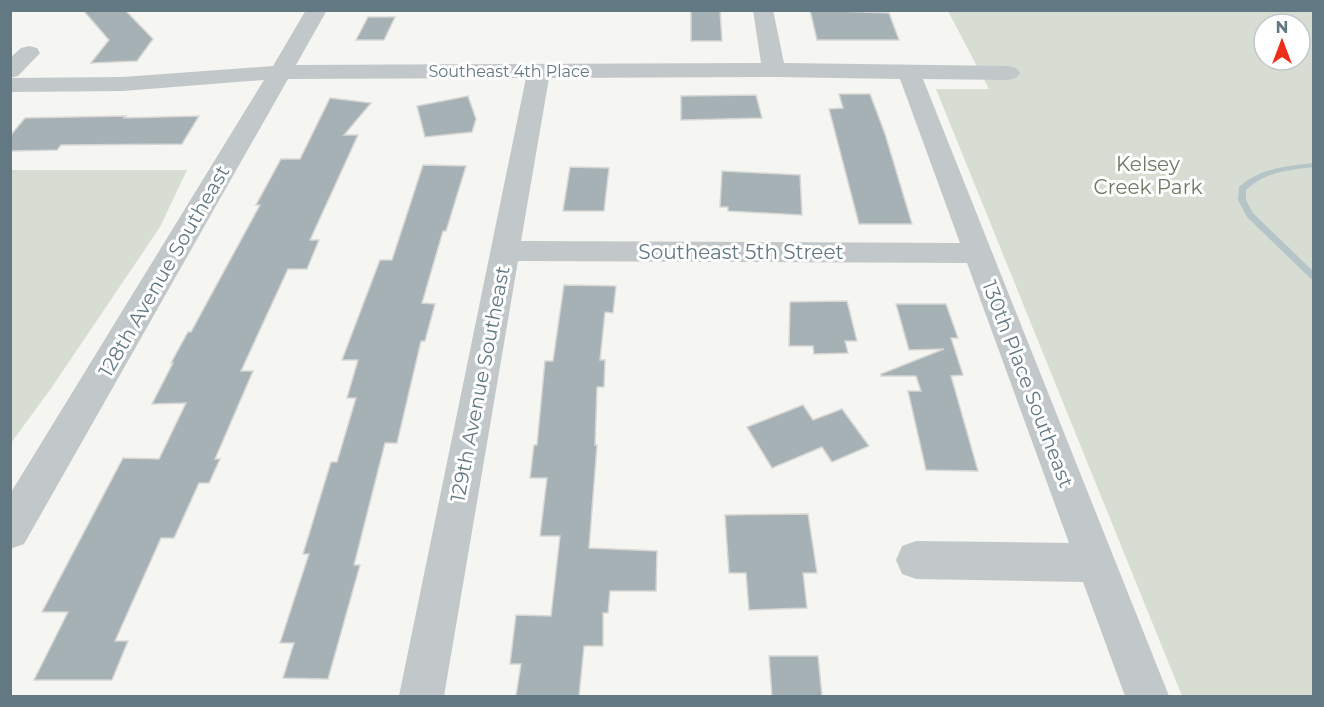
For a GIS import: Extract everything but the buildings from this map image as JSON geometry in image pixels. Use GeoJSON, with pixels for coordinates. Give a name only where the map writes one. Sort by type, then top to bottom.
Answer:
{"type":"FeatureCollection","features":[{"type":"Feature","properties":{"kind":"street","name":"128th Avenue Southeast"},"geometry":{"type":"LineString","coordinates":[[10,531],[317,10]]}},
{"type":"Feature","properties":{"kind":"street"},"geometry":{"type":"LineString","coordinates":[[763,10],[774,70]]}},
{"type":"Feature","properties":{"kind":"street"},"geometry":{"type":"LineString","coordinates":[[10,71],[29,53]]}},
{"type":"Feature","properties":{"kind":"street","name":"Southeast 4th Place"},"geometry":{"type":"LineString","coordinates":[[10,85],[123,84],[280,72],[774,70],[1008,73]]}},
{"type":"Feature","properties":{"kind":"street","name":"129th Avenue Southeast"},"geometry":{"type":"LineString","coordinates":[[421,696],[539,71]]}},
{"type":"Feature","properties":{"kind":"street","name":"130th Place Southeast"},"geometry":{"type":"LineString","coordinates":[[909,72],[1147,696]]}},
{"type":"Feature","properties":{"kind":"street","name":"Southeast 5th Street"},"geometry":{"type":"LineString","coordinates":[[505,251],[977,253]]}},
{"type":"Feature","properties":{"kind":"street"},"geometry":{"type":"LineString","coordinates":[[915,560],[1097,563]]}},
{"type":"Feature","properties":{"kind":"green space","name":"Kelsey Creek Park"},"geometry":{"type":"Polygon","coordinates":[[[948,11],[1313,11],[1313,696],[1182,696],[936,89],[989,89],[948,11]]]}},
{"type":"Feature","properties":{"kind":"green space"},"geometry":{"type":"Polygon","coordinates":[[[11,170],[187,170],[160,227],[52,387],[11,443],[11,170]]]}},
{"type":"Feature","properties":{"kind":"waterway"},"geometry":{"type":"LineString","coordinates":[[1314,165],[1266,173],[1249,182],[1242,189],[1242,200],[1250,215],[1314,277]]}}]}
